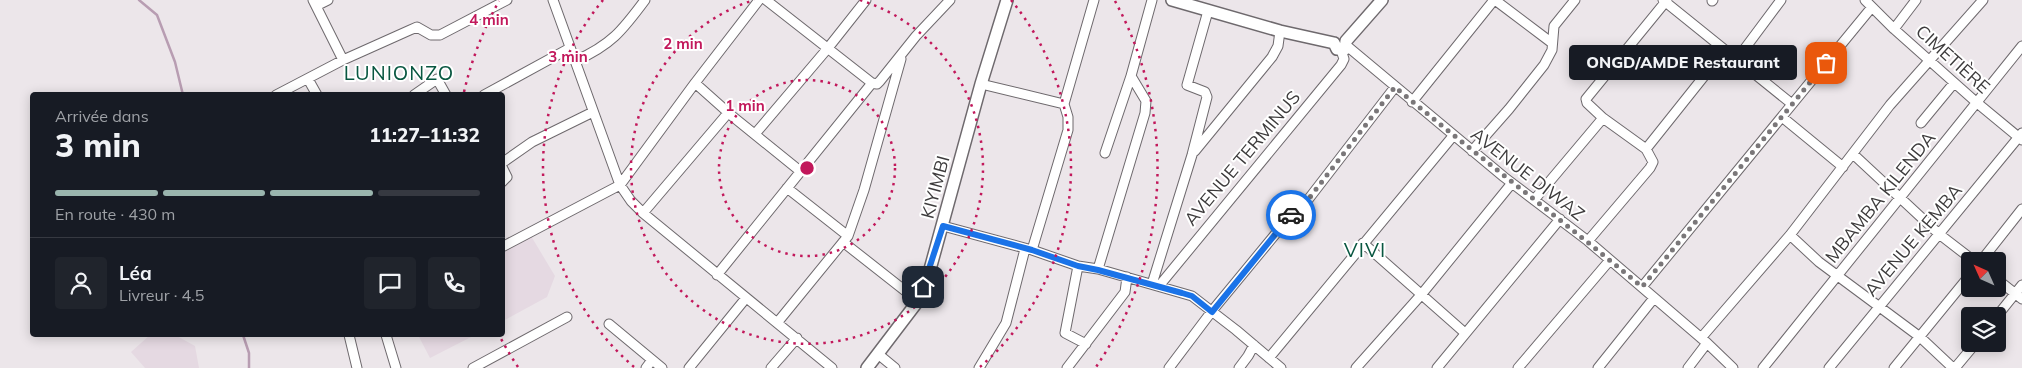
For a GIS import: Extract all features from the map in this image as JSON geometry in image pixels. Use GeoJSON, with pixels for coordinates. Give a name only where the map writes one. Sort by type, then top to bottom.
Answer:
{"type":"FeatureCollection","features":[{"type":"Feature","properties":{"kind":"street"},"geometry":{"type":"LineString","coordinates":[[328,0],[314,3],[343,60]]}},
{"type":"Feature","properties":{"kind":"street"},"geometry":{"type":"LineString","coordinates":[[282,92],[343,60],[417,28],[431,35],[440,36],[507,0]]}},
{"type":"Feature","properties":{"kind":"street"},"geometry":{"type":"LineString","coordinates":[[554,0],[620,184],[631,201],[717,275],[832,368]]}},
{"type":"Feature","properties":{"kind":"street"},"geometry":{"type":"LineString","coordinates":[[575,61],[608,43],[620,33],[645,0]]}},
{"type":"Feature","properties":{"kind":"street"},"geometry":{"type":"LineString","coordinates":[[505,245],[620,184],[760,0]]}},
{"type":"Feature","properties":{"kind":"street"},"geometry":{"type":"LineString","coordinates":[[766,0],[872,83],[877,84],[916,36],[950,0]]}},
{"type":"Feature","properties":{"kind":"street"},"geometry":{"type":"LineString","coordinates":[[755,134],[866,0]]}},
{"type":"Feature","properties":{"kind":"street"},"geometry":{"type":"LineString","coordinates":[[979,368],[1006,323],[1068,130],[1068,116],[1064,104],[1094,0]]}},
{"type":"Feature","properties":{"kind":"street"},"geometry":{"type":"LineString","coordinates":[[1105,153],[1131,76],[1152,0]]}},
{"type":"Feature","properties":{"kind":"street"},"geometry":{"type":"LineString","coordinates":[[1172,0],[1186,2],[1208,11],[1280,31],[1342,45]]}},
{"type":"Feature","properties":{"kind":"street","name":"AVENUE TERMINUS"},"geometry":{"type":"LineString","coordinates":[[1156,285],[1341,65],[1344,59],[1342,45],[1382,0]]}},
{"type":"Feature","properties":{"kind":"street"},"geometry":{"type":"LineString","coordinates":[[1412,102],[1494,0],[1552,43]]}},
{"type":"Feature","properties":{"kind":"street"},"geometry":{"type":"LineString","coordinates":[[1472,150],[1544,65],[1552,50],[1554,26],[1575,0]]}},
{"type":"Feature","properties":{"kind":"street"},"geometry":{"type":"LineString","coordinates":[[1736,59],[1781,0]]}},
{"type":"Feature","properties":{"kind":"street"},"geometry":{"type":"LineString","coordinates":[[1894,29],[1916,0]]}},
{"type":"Feature","properties":{"kind":"street"},"geometry":{"type":"LineString","coordinates":[[1688,368],[1704,341],[1790,235],[1890,105],[1983,0]]}},
{"type":"Feature","properties":{"kind":"street","name":"KIYIMBI"},"geometry":{"type":"LineString","coordinates":[[867,368],[918,301],[929,273],[1004,1]]}},
{"type":"Feature","properties":{"kind":"street"},"geometry":{"type":"LineString","coordinates":[[1588,241],[1653,162],[1646,149],[1603,118],[1586,99],[1665,1],[1792,104]]}},
{"type":"Feature","properties":{"kind":"street"},"geometry":{"type":"LineString","coordinates":[[1642,287],[1782,117],[1869,4]]}},
{"type":"Feature","properties":{"kind":"street","name":"CIMETIÈRE"},"geometry":{"type":"LineString","coordinates":[[1869,4],[1954,83],[2021,137]]}},
{"type":"Feature","properties":{"kind":"street"},"geometry":{"type":"LineString","coordinates":[[1156,285],[1207,97],[1205,92],[1187,85],[1208,11]]}},
{"type":"Feature","properties":{"kind":"street"},"geometry":{"type":"LineString","coordinates":[[1192,155],[1199,144],[1272,57],[1278,46],[1280,31]]}},
{"type":"Feature","properties":{"kind":"street","name":"AVENUE DIWAZ"},"geometry":{"type":"LineString","coordinates":[[1342,45],[1453,136],[1588,241],[1734,368]]}},
{"type":"Feature","properties":{"kind":"street","name":"MBAMBA KILENDA"},"geometry":{"type":"LineString","coordinates":[[1763,368],[2022,46]]}},
{"type":"Feature","properties":{"kind":"street"},"geometry":{"type":"LineString","coordinates":[[489,92],[570,48]]}},
{"type":"Feature","properties":{"kind":"street"},"geometry":{"type":"LineString","coordinates":[[1646,149],[1725,50]]}},
{"type":"Feature","properties":{"kind":"street"},"geometry":{"type":"LineString","coordinates":[[777,323],[846,239],[864,190],[902,54]]}},
{"type":"Feature","properties":{"kind":"street"},"geometry":{"type":"LineString","coordinates":[[1098,270],[1145,112],[1146,101],[1131,76]]}},
{"type":"Feature","properties":{"kind":"street"},"geometry":{"type":"LineString","coordinates":[[308,79],[315,92]]}},
{"type":"Feature","properties":{"kind":"street"},"geometry":{"type":"LineString","coordinates":[[418,92],[437,79],[444,92]]}},
{"type":"Feature","properties":{"kind":"street"},"geometry":{"type":"LineString","coordinates":[[695,83],[728,113],[800,170]]}},
{"type":"Feature","properties":{"kind":"street"},"geometry":{"type":"LineString","coordinates":[[717,275],[872,83]]}},
{"type":"Feature","properties":{"kind":"street"},"geometry":{"type":"LineString","coordinates":[[1921,123],[1954,83]]}},
{"type":"Feature","properties":{"kind":"street"},"geometry":{"type":"LineString","coordinates":[[981,84],[1064,104]]}},
{"type":"Feature","properties":{"kind":"street"},"geometry":{"type":"LineString","coordinates":[[1169,368],[1292,214],[1307,201],[1395,87]]}},
{"type":"Feature","properties":{"kind":"street"},"geometry":{"type":"LineString","coordinates":[[505,163],[532,142],[593,112]]}},
{"type":"Feature","properties":{"kind":"street"},"geometry":{"type":"LineString","coordinates":[[643,213],[728,113]]}},
{"type":"Feature","properties":{"kind":"street"},"geometry":{"type":"LineString","coordinates":[[1782,117],[1843,167]]}},
{"type":"Feature","properties":{"kind":"street"},"geometry":{"type":"LineString","coordinates":[[1534,200],[1603,118]]}},
{"type":"Feature","properties":{"kind":"street"},"geometry":{"type":"LineString","coordinates":[[1269,358],[1362,243],[1453,136]]}},
{"type":"Feature","properties":{"kind":"street","name":"AVENUE KEMBA"},"geometry":{"type":"LineString","coordinates":[[1829,368],[2021,137]]}},
{"type":"Feature","properties":{"kind":"street"},"geometry":{"type":"LineString","coordinates":[[1852,154],[1899,199],[1962,252]]}},
{"type":"Feature","properties":{"kind":"street"},"geometry":{"type":"LineString","coordinates":[[1356,368],[1421,295],[1512,183]]}},
{"type":"Feature","properties":{"kind":"street"},"geometry":{"type":"LineString","coordinates":[[787,188],[918,301]]}},
{"type":"Feature","properties":{"kind":"street"},"geometry":{"type":"LineString","coordinates":[[1988,252],[2022,209]]}},
{"type":"Feature","properties":{"kind":"street"},"geometry":{"type":"LineString","coordinates":[[1437,368],[1560,219]]}},
{"type":"Feature","properties":{"kind":"street"},"geometry":{"type":"LineString","coordinates":[[943,226],[1078,266],[1126,277],[1192,296],[1281,368]]}},
{"type":"Feature","properties":{"kind":"street"},"geometry":{"type":"LineString","coordinates":[[1790,235],[1837,276],[1920,337],[1954,368],[1968,352]]}},
{"type":"Feature","properties":{"kind":"street"},"geometry":{"type":"LineString","coordinates":[[1362,243],[1465,333]]}},
{"type":"Feature","properties":{"kind":"street"},"geometry":{"type":"LineString","coordinates":[[1518,368],[1610,260]]}},
{"type":"Feature","properties":{"kind":"street"},"geometry":{"type":"LineString","coordinates":[[1078,266],[1065,333],[1086,344]]}},
{"type":"Feature","properties":{"kind":"street"},"geometry":{"type":"LineString","coordinates":[[1067,368],[1125,292],[1126,277]]}},
{"type":"Feature","properties":{"kind":"street"},"geometry":{"type":"LineString","coordinates":[[2006,307],[2018,296],[2022,285]]}},
{"type":"Feature","properties":{"kind":"street"},"geometry":{"type":"LineString","coordinates":[[1894,368],[1961,286]]}},
{"type":"Feature","properties":{"kind":"street"},"geometry":{"type":"LineString","coordinates":[[2006,286],[2018,296]]}},
{"type":"Feature","properties":{"kind":"street"},"geometry":{"type":"LineString","coordinates":[[689,368],[746,298]]}},
{"type":"Feature","properties":{"kind":"street"},"geometry":{"type":"LineString","coordinates":[[1598,368],[1654,298]]}},
{"type":"Feature","properties":{"kind":"street"},"geometry":{"type":"LineString","coordinates":[[473,368],[566,316]]}},
{"type":"Feature","properties":{"kind":"street"},"geometry":{"type":"LineString","coordinates":[[609,324],[662,368]]}},
{"type":"Feature","properties":{"kind":"street"},"geometry":{"type":"LineString","coordinates":[[349,337],[357,368]]}},
{"type":"Feature","properties":{"kind":"street"},"geometry":{"type":"LineString","coordinates":[[387,337],[396,368]]}},
{"type":"Feature","properties":{"kind":"street"},"geometry":{"type":"LineString","coordinates":[[771,368],[796,338]]}},
{"type":"Feature","properties":{"kind":"street"},"geometry":{"type":"LineString","coordinates":[[1239,368],[1254,345]]}},
{"type":"Feature","properties":{"kind":"street"},"geometry":{"type":"LineString","coordinates":[[878,354],[896,368]]}},
{"type":"Feature","properties":{"kind":"street"},"geometry":{"type":"LineString","coordinates":[[646,368],[652,360]]}},
{"type":"Feature","properties":{"kind":"shaded area"},"geometry":{"type":"Polygon","coordinates":[[[531,236],[555,276],[547,297],[505,320],[505,250],[531,236]]]}},
{"type":"Feature","properties":{"kind":"shaded area"},"geometry":{"type":"Polygon","coordinates":[[[148,337],[179,337],[195,346],[199,368],[145,368],[131,352],[148,337]]]}},
{"type":"Feature","properties":{"kind":"shaded area"},"geometry":{"type":"Polygon","coordinates":[[[419,337],[471,337],[430,358],[419,337]]]}},
{"type":"Feature","properties":{"kind":"waterway"},"geometry":{"type":"LineString","coordinates":[[139,0],[157,15],[175,62],[182,92]]}},
{"type":"Feature","properties":{"kind":"waterway"},"geometry":{"type":"LineString","coordinates":[[244,337],[249,353],[249,368]]}},
{"type":"Feature","properties":{"kind":"way so far"},"geometry":{"type":"LineString","coordinates":[[1291,215],[1307,201],[1395,87],[1504,177],[1588,241],[1642,287],[1826,63]]}},
{"type":"Feature","properties":{"kind":"place","name":"ONGD/AMDE Restaurant"},"geometry":{"type":"Point","coordinates":[1826,63]}},
{"type":"Feature","properties":{"kind":"district","name":"LUNIONZO"},"geometry":{"type":"Point","coordinates":[399,72]}},
{"type":"Feature","properties":{"kind":"district","name":"VIVI"},"geometry":{"type":"Point","coordinates":[1365,249]}},
{"type":"Feature","properties":{"kind":"route"},"geometry":{"type":"LineString","coordinates":[[923,287],[943,226],[1032,250],[1078,266],[1160,286],[1192,296],[1212,312],[1291,215]]}}]}
